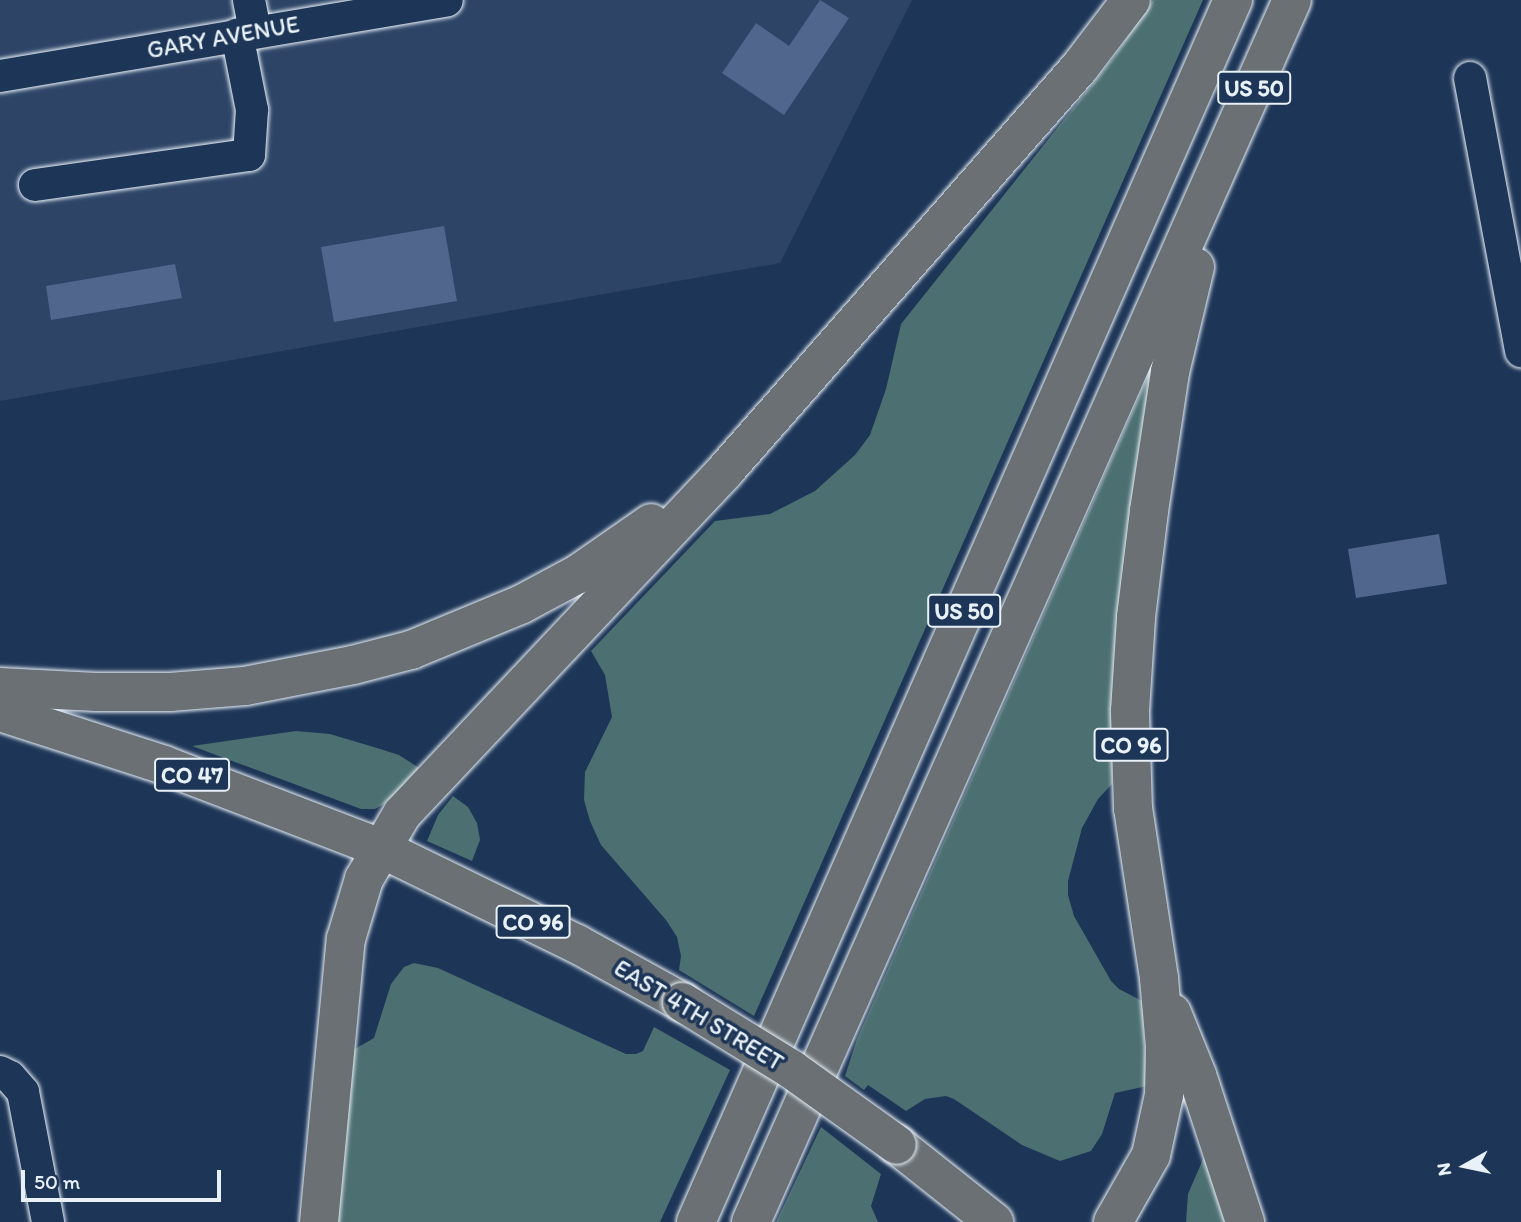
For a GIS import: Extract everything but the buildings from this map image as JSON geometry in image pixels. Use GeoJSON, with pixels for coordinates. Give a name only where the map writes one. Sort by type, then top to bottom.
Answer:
{"type":"FeatureCollection","features":[{"type":"Feature","properties":{"kind":"highway"},"geometry":{"type":"LineString","coordinates":[[319,1222],[346,939],[355,901],[380,848],[412,804],[725,471],[1080,67],[1131,0]]}},
{"type":"Feature","properties":{"kind":"highway","name":"US 50"},"geometry":{"type":"LineString","coordinates":[[696,1222],[1233,0]]}},
{"type":"Feature","properties":{"kind":"highway","name":"US 50"},"geometry":{"type":"LineString","coordinates":[[751,1222],[1217,175],[1292,0]]}},
{"type":"Feature","properties":{"kind":"highway","name":"CO 96"},"geometry":{"type":"LineString","coordinates":[[1217,175],[1170,372],[1136,617],[1130,710],[1133,809],[1158,978],[1197,1075],[1245,1222]]}},
{"type":"Feature","properties":{"kind":"highway"},"geometry":{"type":"LineString","coordinates":[[0,687],[96,692],[170,692],[245,686],[299,678],[411,650],[511,609],[578,574],[725,471]]}},
{"type":"Feature","properties":{"kind":"highway","name":"CO 47"},"geometry":{"type":"LineString","coordinates":[[0,712],[164,765],[380,848]]}},
{"type":"Feature","properties":{"kind":"highway","name":"EAST 4TH STREET"},"geometry":{"type":"LineString","coordinates":[[380,848],[577,943],[682,1002],[791,1069],[897,1145],[994,1222]]}},
{"type":"Feature","properties":{"kind":"highway"},"geometry":{"type":"LineString","coordinates":[[1113,1222],[1139,1181],[1158,1129],[1164,1095],[1165,1046],[1158,978]]}},
{"type":"Feature","properties":{"kind":"street","name":"GARY AVENUE"},"geometry":{"type":"LineString","coordinates":[[0,75],[247,21],[447,0]]}},
{"type":"Feature","properties":{"kind":"street"},"geometry":{"type":"LineString","coordinates":[[35,185],[249,155],[252,110],[247,21]]}},
{"type":"Feature","properties":{"kind":"street"},"geometry":{"type":"LineString","coordinates":[[1470,78],[1521,351]]}},
{"type":"Feature","properties":{"kind":"street"},"geometry":{"type":"LineString","coordinates":[[0,1072],[10,1077],[23,1092],[48,1222]]}},
{"type":"Feature","properties":{"kind":"shaded area"},"geometry":{"type":"Polygon","coordinates":[[[0,0],[912,0],[780,263],[0,401],[0,0]]]}},
{"type":"Feature","properties":{"kind":"green space"},"geometry":{"type":"Polygon","coordinates":[[[1153,0],[1203,0],[754,1016],[679,970],[681,956],[677,937],[666,920],[601,845],[590,821],[584,800],[585,772],[612,717],[605,675],[591,651],[715,521],[770,514],[815,491],[855,455],[870,435],[886,389],[901,324],[1114,57],[1153,0]]]}},
{"type":"Feature","properties":{"kind":"green space"},"geometry":{"type":"Polygon","coordinates":[[[1160,349],[1113,727],[1112,784],[1098,799],[1082,828],[1068,881],[1068,895],[1074,916],[1111,981],[1119,989],[1142,1001],[1147,1086],[1115,1093],[1102,1134],[1091,1151],[1060,1161],[1022,1145],[954,1099],[946,1096],[925,1099],[906,1111],[868,1085],[864,1090],[845,1076],[857,1039],[1160,349]]]}},
{"type":"Feature","properties":{"kind":"green space"},"geometry":{"type":"Polygon","coordinates":[[[296,731],[330,734],[377,748],[399,755],[419,768],[388,802],[375,809],[361,809],[192,746],[296,731]]]}},
{"type":"Feature","properties":{"kind":"green space"},"geometry":{"type":"Polygon","coordinates":[[[453,796],[468,807],[477,823],[480,840],[472,861],[427,841],[438,815],[453,796]]]}},
{"type":"Feature","properties":{"kind":"green space"},"geometry":{"type":"Polygon","coordinates":[[[414,963],[438,968],[626,1054],[643,1051],[654,1027],[730,1070],[660,1222],[333,1222],[348,1053],[374,1038],[391,984],[404,967],[414,963]]]}},
{"type":"Feature","properties":{"kind":"green space"},"geometry":{"type":"Polygon","coordinates":[[[821,1127],[881,1174],[871,1206],[878,1222],[776,1222],[821,1127]]]}},
{"type":"Feature","properties":{"kind":"green space"},"geometry":{"type":"Polygon","coordinates":[[[1204,1157],[1228,1222],[1186,1222],[1188,1194],[1204,1157]]]}}]}
